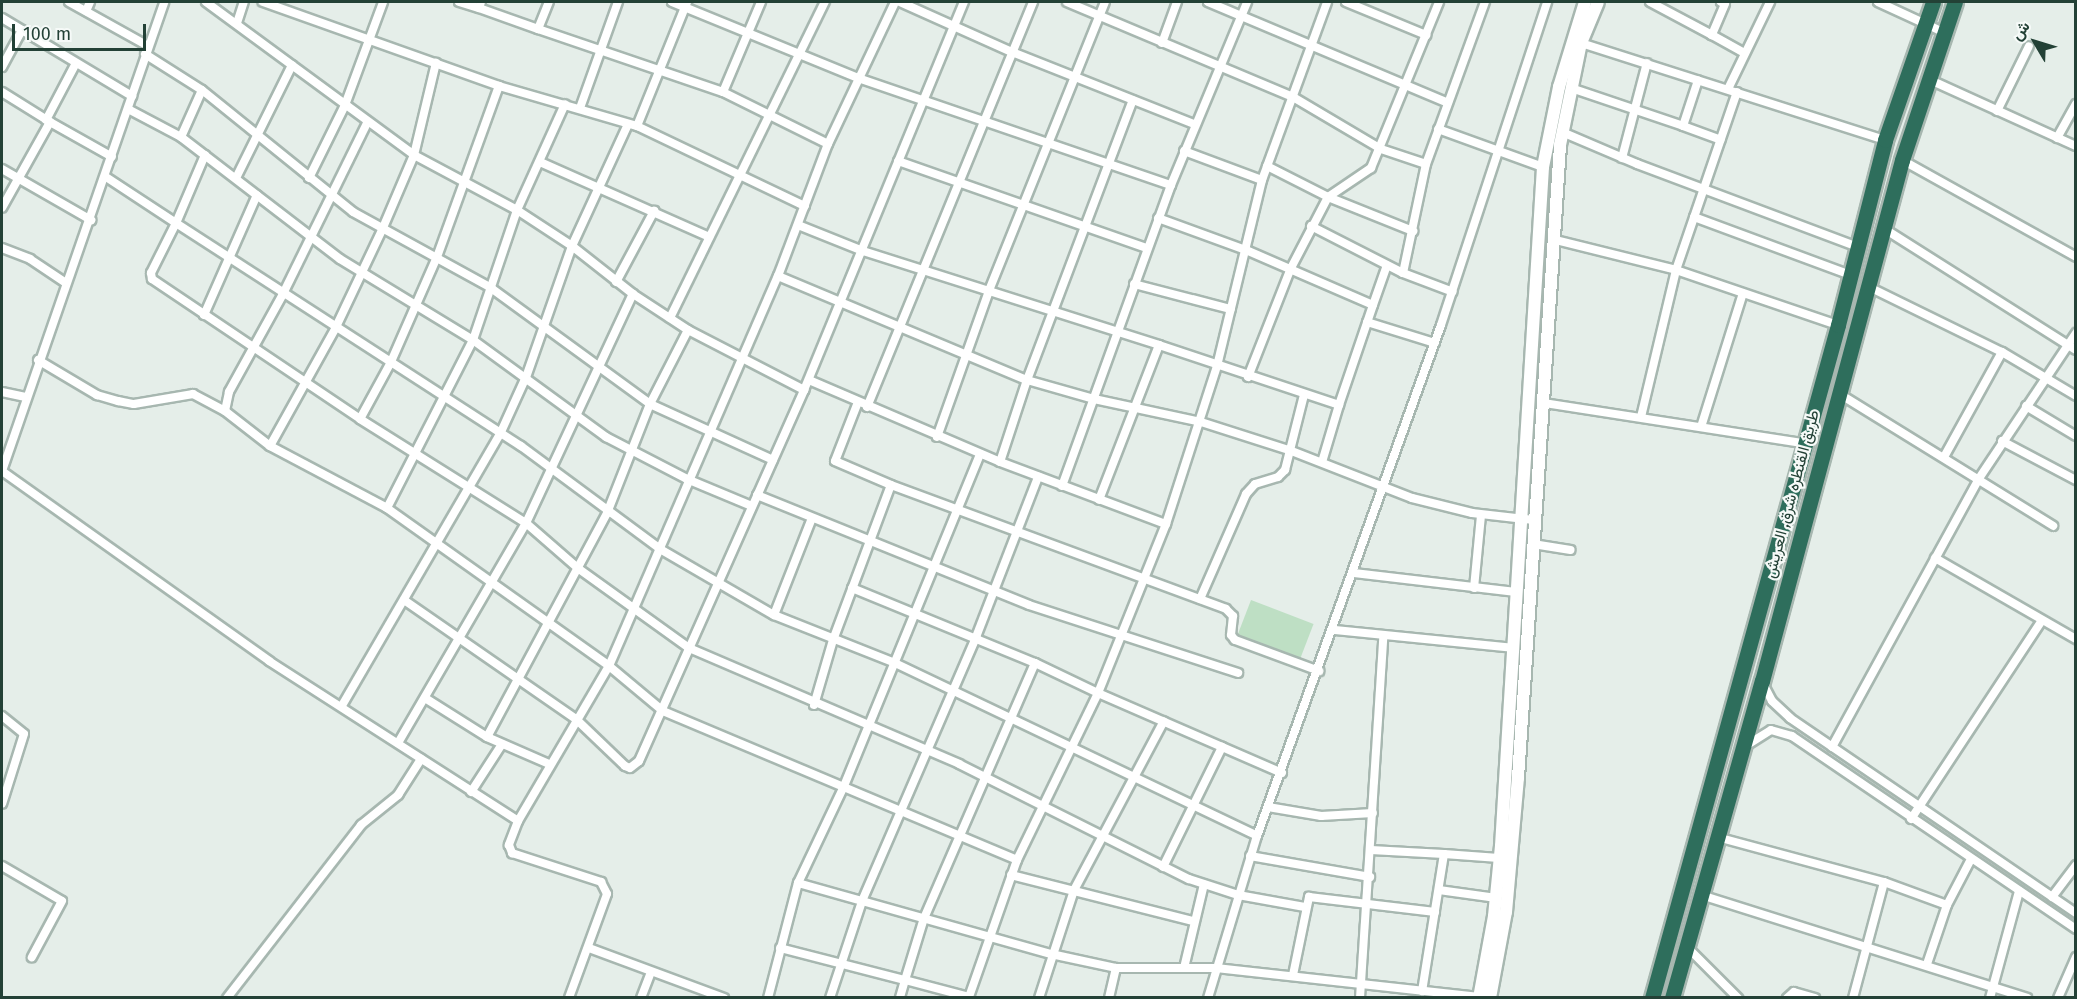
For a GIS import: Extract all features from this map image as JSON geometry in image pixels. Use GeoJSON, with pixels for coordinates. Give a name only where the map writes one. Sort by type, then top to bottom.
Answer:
{"type":"FeatureCollection","features":[{"type":"Feature","properties":{"kind":"highway","name":"طريق القنطره شرق, العريش"},"geometry":{"type":"LineString","coordinates":[[1652,998],[1803,443],[1838,325],[1885,140],[1923,24],[1933,2]]}},
{"type":"Feature","properties":{"kind":"highway","name":"طريق القنطره شرق, العريش"},"geometry":{"type":"LineString","coordinates":[[1672,998],[1762,681],[1902,160],[1942,32],[1955,2]]}},
{"type":"Feature","properties":{"kind":"main road"},"geometry":{"type":"LineString","coordinates":[[1488,979],[1499,858],[1543,167],[1583,2]]}},
{"type":"Feature","properties":{"kind":"main road"},"geometry":{"type":"LineString","coordinates":[[1483,997],[1506,912],[1518,778],[1562,132],[1581,43],[1598,2]]}},
{"type":"Feature","properties":{"kind":"main road"},"geometry":{"type":"LineString","coordinates":[[1504,778],[1518,778]]}},
{"type":"Feature","properties":{"kind":"street"},"geometry":{"type":"LineString","coordinates":[[69,2],[147,50],[202,90],[329,195],[382,230],[437,257],[490,288],[650,404],[772,460]]}},
{"type":"Feature","properties":{"kind":"street"},"geometry":{"type":"LineString","coordinates":[[86,11],[90,2]]}},
{"type":"Feature","properties":{"kind":"street"},"geometry":{"type":"LineString","coordinates":[[164,2],[106,177],[38,360],[2,471],[269,661],[518,821]]}},
{"type":"Feature","properties":{"kind":"street"},"geometry":{"type":"LineString","coordinates":[[206,2],[237,23],[367,123],[414,155],[517,210],[572,246],[616,282],[688,330],[804,390]]}},
{"type":"Feature","properties":{"kind":"street"},"geometry":{"type":"LineString","coordinates":[[237,23],[244,2]]}},
{"type":"Feature","properties":{"kind":"street"},"geometry":{"type":"LineString","coordinates":[[263,2],[499,86],[632,125],[805,206]]}},
{"type":"Feature","properties":{"kind":"street"},"geometry":{"type":"LineString","coordinates":[[309,178],[345,105],[383,2]]}},
{"type":"Feature","properties":{"kind":"street"},"geometry":{"type":"LineString","coordinates":[[459,2],[480,5],[538,29],[602,48],[723,92],[770,113],[828,144]]}},
{"type":"Feature","properties":{"kind":"street"},"geometry":{"type":"LineString","coordinates":[[538,29],[549,2]]}},
{"type":"Feature","properties":{"kind":"street"},"geometry":{"type":"LineString","coordinates":[[580,108],[618,2]]}},
{"type":"Feature","properties":{"kind":"street"},"geometry":{"type":"LineString","coordinates":[[672,2],[687,4],[858,78],[985,119],[1171,185]]}},
{"type":"Feature","properties":{"kind":"street"},"geometry":{"type":"LineString","coordinates":[[723,92],[761,2]]}},
{"type":"Feature","properties":{"kind":"street"},"geometry":{"type":"LineString","coordinates":[[670,318],[825,2]]}},
{"type":"Feature","properties":{"kind":"street"},"geometry":{"type":"LineString","coordinates":[[569,998],[589,948],[606,894],[605,887],[596,878],[512,853],[509,845],[518,821],[549,764],[609,666],[660,549],[687,479],[778,276],[828,144],[895,2]]}},
{"type":"Feature","properties":{"kind":"street"},"geometry":{"type":"LineString","coordinates":[[900,2],[1012,52],[1194,124]]}},
{"type":"Feature","properties":{"kind":"street"},"geometry":{"type":"LineString","coordinates":[[404,600],[459,642],[577,720],[630,768],[643,755],[717,581],[804,390],[964,2]]}},
{"type":"Feature","properties":{"kind":"street"},"geometry":{"type":"LineString","coordinates":[[867,407],[962,182],[1033,2]]}},
{"type":"Feature","properties":{"kind":"street"},"geometry":{"type":"LineString","coordinates":[[1067,2],[1220,69],[1293,97],[1381,149],[1426,164]]}},
{"type":"Feature","properties":{"kind":"street"},"geometry":{"type":"LineString","coordinates":[[937,437],[990,288],[1105,2]]}},
{"type":"Feature","properties":{"kind":"street"},"geometry":{"type":"LineString","coordinates":[[1162,43],[1177,2]]}},
{"type":"Feature","properties":{"kind":"street"},"geometry":{"type":"LineString","coordinates":[[1208,2],[1448,103]]}},
{"type":"Feature","properties":{"kind":"street"},"geometry":{"type":"LineString","coordinates":[[1062,486],[1158,218],[1194,124],[1220,69],[1247,2]]}},
{"type":"Feature","properties":{"kind":"street"},"geometry":{"type":"LineString","coordinates":[[780,948],[970,997],[989,936],[1017,860],[1045,808],[1098,693],[1166,524],[1201,422],[1217,366],[1262,180],[1327,2]]}},
{"type":"Feature","properties":{"kind":"street"},"geometry":{"type":"LineString","coordinates":[[1248,377],[1291,268],[1311,226],[1328,197],[1343,184],[1365,174],[1381,149],[1439,2]]}},
{"type":"Feature","properties":{"kind":"street"},"geometry":{"type":"LineString","coordinates":[[1403,273],[1426,164],[1485,2]]}},
{"type":"Feature","properties":{"kind":"street"},"geometry":{"type":"LineString","coordinates":[[1208,998],[1250,856],[1334,630],[1453,292],[1547,2]]}},
{"type":"Feature","properties":{"kind":"street"},"geometry":{"type":"LineString","coordinates":[[1650,2],[1743,52]]}},
{"type":"Feature","properties":{"kind":"street"},"geometry":{"type":"LineString","coordinates":[[1712,35],[1724,2]]}},
{"type":"Feature","properties":{"kind":"street"},"geometry":{"type":"LineString","coordinates":[[1728,89],[1743,52],[1770,2]]}},
{"type":"Feature","properties":{"kind":"street"},"geometry":{"type":"LineString","coordinates":[[1878,2],[1942,32]]}},
{"type":"Feature","properties":{"kind":"street"},"geometry":{"type":"LineString","coordinates":[[1352,3],[1426,35]]}},
{"type":"Feature","properties":{"kind":"street"},"geometry":{"type":"LineString","coordinates":[[342,706],[500,434],[526,377],[572,246],[599,187],[662,71],[687,4]]}},
{"type":"Feature","properties":{"kind":"street"},"geometry":{"type":"LineString","coordinates":[[2,18],[132,96]]}},
{"type":"Feature","properties":{"kind":"street"},"geometry":{"type":"LineString","coordinates":[[2,67],[22,30]]}},
{"type":"Feature","properties":{"kind":"street"},"geometry":{"type":"LineString","coordinates":[[1581,43],[1885,140]]}},
{"type":"Feature","properties":{"kind":"street"},"geometry":{"type":"LineString","coordinates":[[1997,111],[2029,46]]}},
{"type":"Feature","properties":{"kind":"street"},"geometry":{"type":"LineString","coordinates":[[2,208],[76,63]]}},
{"type":"Feature","properties":{"kind":"street"},"geometry":{"type":"LineString","coordinates":[[270,446],[335,329],[382,230],[414,155],[436,63]]}},
{"type":"Feature","properties":{"kind":"street"},"geometry":{"type":"LineString","coordinates":[[1622,158],[1647,63]]}},
{"type":"Feature","properties":{"kind":"street"},"geometry":{"type":"LineString","coordinates":[[236,178],[255,133],[292,65]]}},
{"type":"Feature","properties":{"kind":"street"},"geometry":{"type":"LineString","coordinates":[[1928,79],[2076,146]]}},
{"type":"Feature","properties":{"kind":"street"},"geometry":{"type":"LineString","coordinates":[[1683,126],[1698,80]]}},
{"type":"Feature","properties":{"kind":"street"},"geometry":{"type":"LineString","coordinates":[[360,419],[390,364],[437,257],[499,86]]}},
{"type":"Feature","properties":{"kind":"street"},"geometry":{"type":"LineString","coordinates":[[1571,88],[1721,140]]}},
{"type":"Feature","properties":{"kind":"street"},"geometry":{"type":"LineString","coordinates":[[181,137],[202,90]]}},
{"type":"Feature","properties":{"kind":"street"},"geometry":{"type":"LineString","coordinates":[[2,92],[112,157]]}},
{"type":"Feature","properties":{"kind":"street"},"geometry":{"type":"LineString","coordinates":[[1641,417],[1676,270],[1737,92]]}},
{"type":"Feature","properties":{"kind":"street"},"geometry":{"type":"LineString","coordinates":[[1000,462],[1027,380],[1134,100]]}},
{"type":"Feature","properties":{"kind":"street"},"geometry":{"type":"LineString","coordinates":[[387,508],[473,340],[517,210],[565,104]]}},
{"type":"Feature","properties":{"kind":"street"},"geometry":{"type":"LineString","coordinates":[[2057,138],[2076,104]]}},
{"type":"Feature","properties":{"kind":"street"},"geometry":{"type":"LineString","coordinates":[[128,109],[181,137],[362,274],[416,304],[473,340],[526,377],[577,417],[632,452],[687,479],[752,506]]}},
{"type":"Feature","properties":{"kind":"street"},"geometry":{"type":"LineString","coordinates":[[225,411],[229,392],[283,294],[329,195],[367,123]]}},
{"type":"Feature","properties":{"kind":"street"},"geometry":{"type":"LineString","coordinates":[[1438,129],[1499,153],[1543,167]]}},
{"type":"Feature","properties":{"kind":"street"},"geometry":{"type":"LineString","coordinates":[[1562,132],[1704,190],[1858,247]]}},
{"type":"Feature","properties":{"kind":"street"},"geometry":{"type":"LineString","coordinates":[[1184,151],[1262,180]]}},
{"type":"Feature","properties":{"kind":"street"},"geometry":{"type":"LineString","coordinates":[[205,155],[151,276],[204,315],[360,419],[526,523],[579,569],[689,648],[746,670],[814,705],[870,725],[926,749],[1163,867],[1238,895],[1305,907]]}},
{"type":"Feature","properties":{"kind":"street"},"geometry":{"type":"LineString","coordinates":[[1902,160],[2076,257]]}},
{"type":"Feature","properties":{"kind":"street"},"geometry":{"type":"LineString","coordinates":[[898,161],[1148,248]]}},
{"type":"Feature","properties":{"kind":"street"},"geometry":{"type":"LineString","coordinates":[[540,162],[709,237]]}},
{"type":"Feature","properties":{"kind":"street"},"geometry":{"type":"LineString","coordinates":[[1268,166],[1328,197],[1413,231]]}},
{"type":"Feature","properties":{"kind":"street"},"geometry":{"type":"LineString","coordinates":[[2,170],[91,220]]}},
{"type":"Feature","properties":{"kind":"street"},"geometry":{"type":"LineString","coordinates":[[106,177],[335,329],[500,434],[660,549],[774,615],[895,663],[1013,718],[1193,808],[1257,836]]}},
{"type":"Feature","properties":{"kind":"street"},"geometry":{"type":"LineString","coordinates":[[204,315],[257,195]]}},
{"type":"Feature","properties":{"kind":"street"},"geometry":{"type":"LineString","coordinates":[[616,282],[654,211]]}},
{"type":"Feature","properties":{"kind":"street"},"geometry":{"type":"LineString","coordinates":[[1694,217],[1851,275]]}},
{"type":"Feature","properties":{"kind":"street"},"geometry":{"type":"LineString","coordinates":[[1158,218],[1291,268],[1373,305]]}},
{"type":"Feature","properties":{"kind":"street"},"geometry":{"type":"LineString","coordinates":[[798,225],[863,250],[1119,329],[1248,377],[1339,405]]}},
{"type":"Feature","properties":{"kind":"street"},"geometry":{"type":"LineString","coordinates":[[1311,226],[1403,273],[1453,292]]}},
{"type":"Feature","properties":{"kind":"street"},"geometry":{"type":"LineString","coordinates":[[1884,228],[2076,350]]}},
{"type":"Feature","properties":{"kind":"street"},"geometry":{"type":"LineString","coordinates":[[1556,240],[1676,270],[1838,325]]}},
{"type":"Feature","properties":{"kind":"street"},"geometry":{"type":"LineString","coordinates":[[2,248],[30,259],[66,283]]}},
{"type":"Feature","properties":{"kind":"street"},"geometry":{"type":"LineString","coordinates":[[1322,462],[1387,265]]}},
{"type":"Feature","properties":{"kind":"street"},"geometry":{"type":"LineString","coordinates":[[778,276],[840,304],[968,353],[1027,380],[1094,399],[1201,422],[1289,450],[1384,488],[1481,515],[1534,520]]}},
{"type":"Feature","properties":{"kind":"street"},"geometry":{"type":"LineString","coordinates":[[1134,284],[1231,309]]}},
{"type":"Feature","properties":{"kind":"street"},"geometry":{"type":"LineString","coordinates":[[1867,286],[2002,352],[2076,396]]}},
{"type":"Feature","properties":{"kind":"street"},"geometry":{"type":"LineString","coordinates":[[1701,427],[1743,293]]}},
{"type":"Feature","properties":{"kind":"street"},"geometry":{"type":"LineString","coordinates":[[398,743],[459,642],[526,523],[633,294]]}},
{"type":"Feature","properties":{"kind":"street"},"geometry":{"type":"LineString","coordinates":[[1367,322],[1435,343]]}},
{"type":"Feature","properties":{"kind":"street"},"geometry":{"type":"LineString","coordinates":[[487,737],[607,513],[650,404],[688,330]]}},
{"type":"Feature","properties":{"kind":"street"},"geometry":{"type":"LineString","coordinates":[[1832,747],[1978,480],[2076,333]]}},
{"type":"Feature","properties":{"kind":"street"},"geometry":{"type":"LineString","coordinates":[[1099,500],[1159,345]]}},
{"type":"Feature","properties":{"kind":"street"},"geometry":{"type":"LineString","coordinates":[[1944,457],[2002,352]]}},
{"type":"Feature","properties":{"kind":"street"},"geometry":{"type":"LineString","coordinates":[[38,360],[97,395],[117,402],[134,404],[193,394],[225,411],[270,446],[387,508],[609,666],[663,711],[1017,860]]}},
{"type":"Feature","properties":{"kind":"street"},"geometry":{"type":"LineString","coordinates":[[808,380],[937,437],[1166,524]]}},
{"type":"Feature","properties":{"kind":"street"},"geometry":{"type":"LineString","coordinates":[[2,392],[25,398]]}},
{"type":"Feature","properties":{"kind":"street"},"geometry":{"type":"LineString","coordinates":[[1838,393],[2053,526]]}},
{"type":"Feature","properties":{"kind":"street"},"geometry":{"type":"LineString","coordinates":[[1200,599],[1246,494],[1255,484],[1282,474],[1304,396]]}},
{"type":"Feature","properties":{"kind":"street"},"geometry":{"type":"LineString","coordinates":[[858,402],[835,462],[1017,534],[1200,599],[1232,613],[1231,636],[1235,640],[1319,671]]}},
{"type":"Feature","properties":{"kind":"street"},"geometry":{"type":"LineString","coordinates":[[1544,403],[1803,443]]}},
{"type":"Feature","properties":{"kind":"street"},"geometry":{"type":"LineString","coordinates":[[2026,406],[2076,436]]}},
{"type":"Feature","properties":{"kind":"street"},"geometry":{"type":"LineString","coordinates":[[2002,441],[2076,480]]}},
{"type":"Feature","properties":{"kind":"street"},"geometry":{"type":"LineString","coordinates":[[768,998],[798,883],[870,725],[980,454]]}},
{"type":"Feature","properties":{"kind":"street"},"geometry":{"type":"LineString","coordinates":[[830,998],[862,901],[976,637],[1038,477]]}},
{"type":"Feature","properties":{"kind":"street"},"geometry":{"type":"LineString","coordinates":[[814,705],[833,640],[891,485]]}},
{"type":"Feature","properties":{"kind":"street"},"geometry":{"type":"LineString","coordinates":[[757,495],[994,591],[1120,637],[1238,673]]}},
{"type":"Feature","properties":{"kind":"street"},"geometry":{"type":"LineString","coordinates":[[1474,588],[1481,515]]}},
{"type":"Feature","properties":{"kind":"street"},"geometry":{"type":"LineString","coordinates":[[774,615],[812,518]]}},
{"type":"Feature","properties":{"kind":"street"},"geometry":{"type":"LineString","coordinates":[[1533,544],[1571,550]]}},
{"type":"Feature","properties":{"kind":"street"},"geometry":{"type":"LineString","coordinates":[[1935,558],[2076,639]]}},
{"type":"Feature","properties":{"kind":"street"},"geometry":{"type":"LineString","coordinates":[[1354,573],[1516,592]]}},
{"type":"Feature","properties":{"kind":"street"},"geometry":{"type":"LineString","coordinates":[[852,588],[976,637],[1282,773]]}},
{"type":"Feature","properties":{"kind":"street"},"geometry":{"type":"LineString","coordinates":[[1911,819],[2042,620]]}},
{"type":"Feature","properties":{"kind":"street"},"geometry":{"type":"LineString","coordinates":[[1334,630],[1383,638],[1513,648]]}},
{"type":"Feature","properties":{"kind":"street"},"geometry":{"type":"LineString","coordinates":[[1360,998],[1370,878],[1383,638]]}},
{"type":"Feature","properties":{"kind":"street"},"geometry":{"type":"LineString","coordinates":[[900,998],[924,918],[958,837],[987,778],[1035,663]]}},
{"type":"Feature","properties":{"kind":"street"},"geometry":{"type":"LineString","coordinates":[[1762,681],[1779,710],[2076,913]]}},
{"type":"Feature","properties":{"kind":"street"},"geometry":{"type":"LineString","coordinates":[[425,698],[487,737],[549,764]]}},
{"type":"Feature","properties":{"kind":"street"},"geometry":{"type":"LineString","coordinates":[[2,716],[24,734],[2,804]]}},
{"type":"Feature","properties":{"kind":"street"},"geometry":{"type":"LineString","coordinates":[[1039,998],[1051,954],[1074,890],[1164,721]]}},
{"type":"Feature","properties":{"kind":"street"},"geometry":{"type":"LineString","coordinates":[[1741,752],[1756,736],[1771,730],[1783,732],[2076,929]]}},
{"type":"Feature","properties":{"kind":"street"},"geometry":{"type":"LineString","coordinates":[[471,792],[502,744]]}},
{"type":"Feature","properties":{"kind":"street"},"geometry":{"type":"LineString","coordinates":[[1163,867],[1222,747]]}},
{"type":"Feature","properties":{"kind":"street"},"geometry":{"type":"LineString","coordinates":[[227,998],[361,825],[394,800],[422,759]]}},
{"type":"Feature","properties":{"kind":"street"},"geometry":{"type":"LineString","coordinates":[[1268,807],[1321,816],[1373,813]]}},
{"type":"Feature","properties":{"kind":"street"},"geometry":{"type":"LineString","coordinates":[[1717,837],[1884,882],[1947,905]]}},
{"type":"Feature","properties":{"kind":"street"},"geometry":{"type":"LineString","coordinates":[[1371,850],[1499,858]]}},
{"type":"Feature","properties":{"kind":"street"},"geometry":{"type":"LineString","coordinates":[[1422,991],[1444,854]]}},
{"type":"Feature","properties":{"kind":"street"},"geometry":{"type":"LineString","coordinates":[[1250,856],[1370,878]]}},
{"type":"Feature","properties":{"kind":"street"},"geometry":{"type":"LineString","coordinates":[[1927,964],[1947,905],[1971,859]]}},
{"type":"Feature","properties":{"kind":"street"},"geometry":{"type":"LineString","coordinates":[[2052,897],[2076,865]]}},
{"type":"Feature","properties":{"kind":"street"},"geometry":{"type":"LineString","coordinates":[[2,866],[62,901],[32,957]]}},
{"type":"Feature","properties":{"kind":"street"},"geometry":{"type":"LineString","coordinates":[[1011,875],[1193,921]]}},
{"type":"Feature","properties":{"kind":"street"},"geometry":{"type":"LineString","coordinates":[[1853,998],[1884,882]]}},
{"type":"Feature","properties":{"kind":"street"},"geometry":{"type":"LineString","coordinates":[[798,883],[1051,954],[1116,968],[1216,968],[1483,997]]}},
{"type":"Feature","properties":{"kind":"street"},"geometry":{"type":"LineString","coordinates":[[1184,968],[1193,921],[1204,884]]}},
{"type":"Feature","properties":{"kind":"street"},"geometry":{"type":"LineString","coordinates":[[1440,890],[1496,898]]}},
{"type":"Feature","properties":{"kind":"street"},"geometry":{"type":"LineString","coordinates":[[1990,998],[2019,891]]}},
{"type":"Feature","properties":{"kind":"street"},"geometry":{"type":"LineString","coordinates":[[1701,895],[1927,964],[2027,998]]}},
{"type":"Feature","properties":{"kind":"street"},"geometry":{"type":"LineString","coordinates":[[1293,975],[1305,907],[1311,897],[1435,912]]}},
{"type":"Feature","properties":{"kind":"street"},"geometry":{"type":"LineString","coordinates":[[1686,946],[1738,998]]}},
{"type":"Feature","properties":{"kind":"street"},"geometry":{"type":"LineString","coordinates":[[589,948],[709,995],[724,998]]}},
{"type":"Feature","properties":{"kind":"street"},"geometry":{"type":"LineString","coordinates":[[2058,998],[2076,957]]}},
{"type":"Feature","properties":{"kind":"street"},"geometry":{"type":"LineString","coordinates":[[1109,998],[1116,968]]}},
{"type":"Feature","properties":{"kind":"street"},"geometry":{"type":"LineString","coordinates":[[640,998],[651,972]]}},
{"type":"Feature","properties":{"kind":"street"},"geometry":{"type":"LineString","coordinates":[[1787,998],[1794,993],[1815,998]]}},
{"type":"Feature","properties":{"kind":"green space"},"geometry":{"type":"Polygon","coordinates":[[[1251,600],[1314,624],[1299,661],[1237,637],[1251,600]]]}}]}
